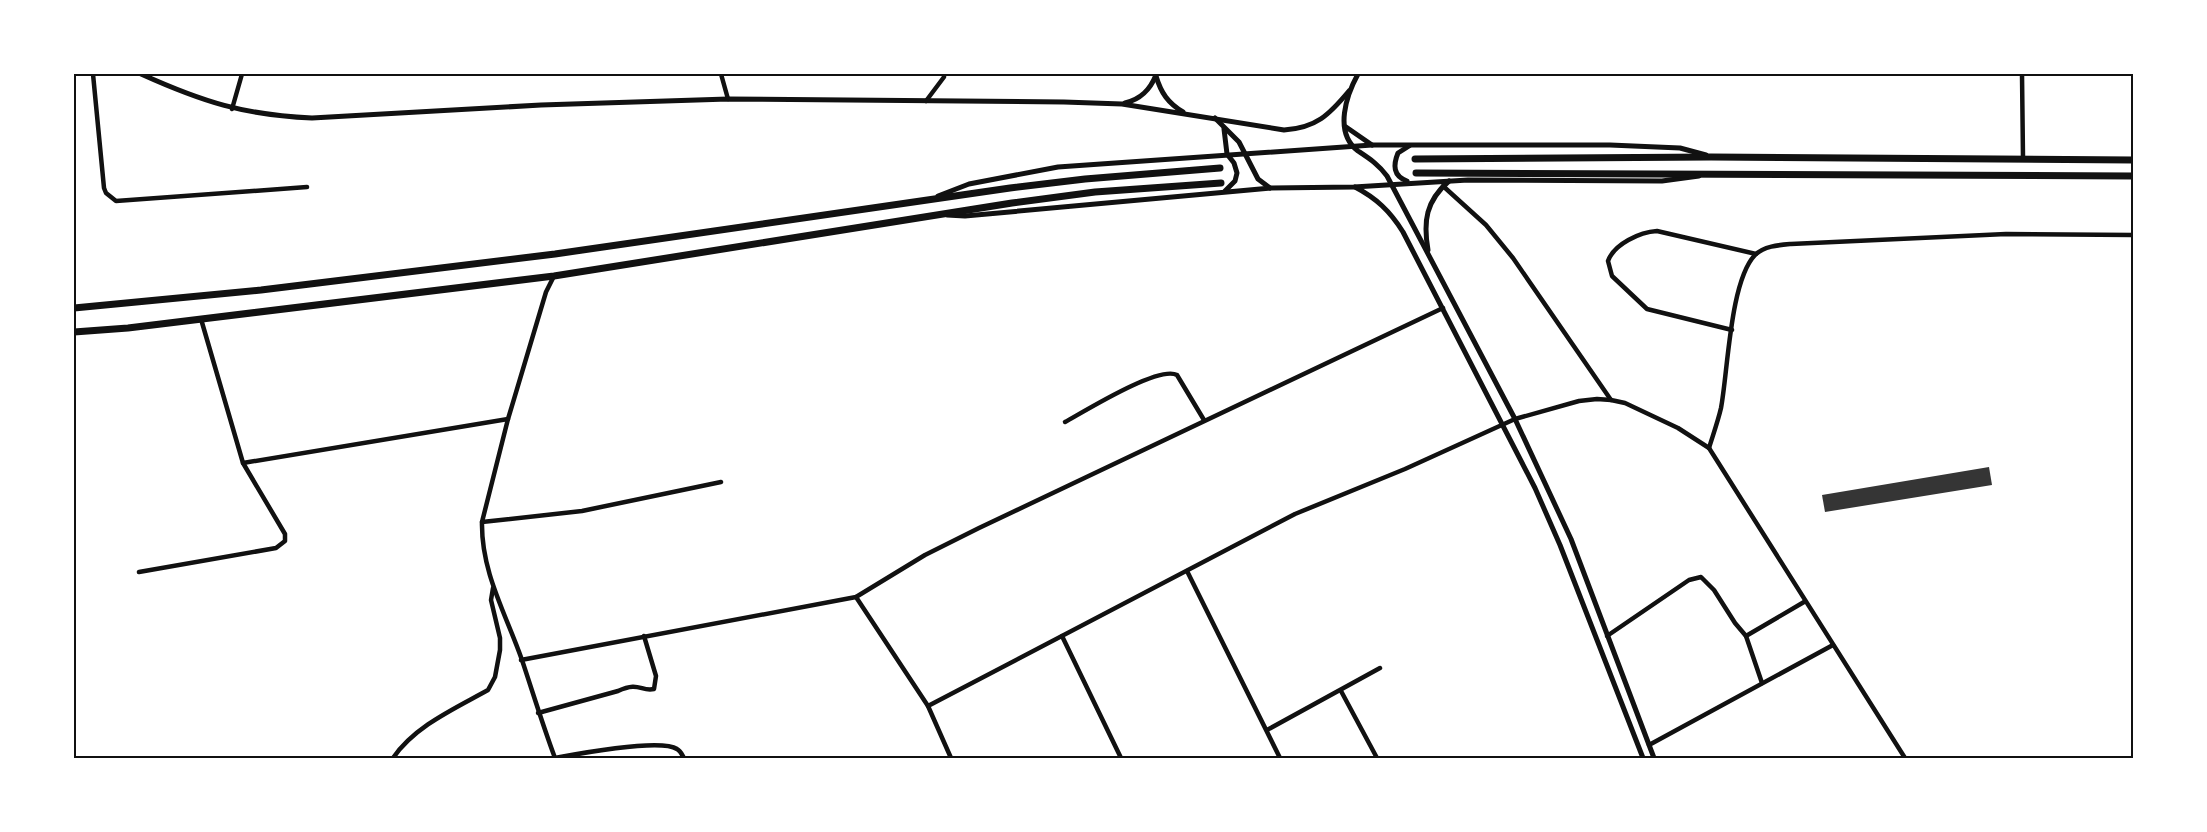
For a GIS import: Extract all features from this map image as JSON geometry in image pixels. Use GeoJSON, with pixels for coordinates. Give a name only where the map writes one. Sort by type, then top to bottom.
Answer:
{"type":"FeatureCollection","features":[{"type":"Feature","properties":{"kind":"highway"},"geometry":{"type":"LineString","coordinates":[[1415,159],[1711,156],[2133,160]]}},
{"type":"Feature","properties":{"kind":"highway"},"geometry":{"type":"LineString","coordinates":[[74,308],[261,290],[545,256],[933,199],[1085,179],[1220,168]]}},
{"type":"Feature","properties":{"kind":"highway"},"geometry":{"type":"LineString","coordinates":[[1416,173],[2133,176]]}},
{"type":"Feature","properties":{"kind":"highway"},"geometry":{"type":"LineString","coordinates":[[74,332],[128,328],[554,276],[1012,203],[1095,192],[1221,183]]}},
{"type":"Feature","properties":{"kind":"street"},"geometry":{"type":"LineString","coordinates":[[93,74],[104,188],[106,193],[116,201],[307,187]]}},
{"type":"Feature","properties":{"kind":"street"},"geometry":{"type":"LineString","coordinates":[[141,74],[200,99],[232,109],[275,116],[312,118],[541,105],[728,99],[926,101],[1122,104],[1284,130],[1298,129],[1320,121],[1349,91]]}},
{"type":"Feature","properties":{"kind":"street"},"geometry":{"type":"LineString","coordinates":[[232,109],[242,74]]}},
{"type":"Feature","properties":{"kind":"street"},"geometry":{"type":"LineString","coordinates":[[721,74],[728,99]]}},
{"type":"Feature","properties":{"kind":"street"},"geometry":{"type":"LineString","coordinates":[[1358,74],[1349,91],[1344,109],[1346,127],[1354,146],[1378,164],[1391,184],[1515,419],[1571,539],[1654,758]]}},
{"type":"Feature","properties":{"kind":"street"},"geometry":{"type":"LineString","coordinates":[[2022,74],[2022,158]]}},
{"type":"Feature","properties":{"kind":"street"},"geometry":{"type":"LineString","coordinates":[[926,101],[945,75]]}},
{"type":"Feature","properties":{"kind":"street"},"geometry":{"type":"LineString","coordinates":[[1122,104],[1140,98],[1151,85],[1156,75]]}},
{"type":"Feature","properties":{"kind":"street"},"geometry":{"type":"LineString","coordinates":[[1156,75],[1165,96],[1172,105],[1186,114]]}},
{"type":"Feature","properties":{"kind":"street"},"geometry":{"type":"LineString","coordinates":[[1214,118],[1224,129],[1235,136],[1246,153],[1258,179],[1271,188]]}},
{"type":"Feature","properties":{"kind":"street"},"geometry":{"type":"LineString","coordinates":[[1346,127],[1372,145]]}},
{"type":"Feature","properties":{"kind":"street"},"geometry":{"type":"LineString","coordinates":[[1224,129],[1227,154],[1234,163],[1237,173],[1235,181],[1225,192]]}},
{"type":"Feature","properties":{"kind":"street"},"geometry":{"type":"LineString","coordinates":[[933,199],[969,184],[1058,167],[1372,145],[1670,147],[1711,156]]}},
{"type":"Feature","properties":{"kind":"street"},"geometry":{"type":"LineString","coordinates":[[1409,146],[1398,153],[1394,167],[1398,176],[1413,182]]}},
{"type":"Feature","properties":{"kind":"street"},"geometry":{"type":"LineString","coordinates":[[942,215],[965,216],[1271,188],[1354,187],[1449,181],[1662,181],[1688,179],[1714,173]]}},
{"type":"Feature","properties":{"kind":"street"},"geometry":{"type":"LineString","coordinates":[[1429,256],[1425,219],[1431,202],[1449,181]]}},
{"type":"Feature","properties":{"kind":"street"},"geometry":{"type":"LineString","coordinates":[[1443,186],[1477,216],[1507,250],[1611,400]]}},
{"type":"Feature","properties":{"kind":"street"},"geometry":{"type":"LineString","coordinates":[[1354,187],[1375,198],[1394,217],[1503,424],[1535,488],[1557,538],[1643,758]]}},
{"type":"Feature","properties":{"kind":"street"},"geometry":{"type":"LineString","coordinates":[[1732,330],[1647,309],[1612,276],[1608,261],[1614,252],[1627,242],[1652,232],[1720,244],[1756,254]]}},
{"type":"Feature","properties":{"kind":"street"},"geometry":{"type":"LineString","coordinates":[[1709,448],[1721,409],[1732,330],[1744,273],[1756,254],[1775,246],[1955,236],[2133,235]]}},
{"type":"Feature","properties":{"kind":"street"},"geometry":{"type":"LineString","coordinates":[[554,276],[546,292],[508,419],[482,522],[483,552],[493,586],[555,758],[644,746],[674,747],[679,750],[684,758]]}},
{"type":"Feature","properties":{"kind":"street"},"geometry":{"type":"LineString","coordinates":[[1434,290],[1444,284]]}},
{"type":"Feature","properties":{"kind":"street"},"geometry":{"type":"LineString","coordinates":[[521,660],[856,596],[933,551],[1204,420],[1443,308]]}},
{"type":"Feature","properties":{"kind":"street"},"geometry":{"type":"LineString","coordinates":[[139,572],[276,548],[282,545],[285,534],[243,462],[201,319]]}},
{"type":"Feature","properties":{"kind":"street"},"geometry":{"type":"LineString","coordinates":[[1065,422],[1143,381],[1167,372],[1177,375],[1204,420]]}},
{"type":"Feature","properties":{"kind":"street"},"geometry":{"type":"LineString","coordinates":[[928,706],[1295,514],[1433,457],[1515,419],[1579,401],[1597,398],[1625,403],[1678,428],[1709,448],[1804,602],[1896,741],[1905,758]]}},
{"type":"Feature","properties":{"kind":"street"},"geometry":{"type":"LineString","coordinates":[[243,462],[508,419]]}},
{"type":"Feature","properties":{"kind":"street"},"geometry":{"type":"LineString","coordinates":[[482,522],[582,511],[721,482]]}},
{"type":"Feature","properties":{"kind":"street"},"geometry":{"type":"LineString","coordinates":[[1187,571],[1280,758]]}},
{"type":"Feature","properties":{"kind":"street"},"geometry":{"type":"LineString","coordinates":[[1607,636],[1689,580],[1701,577],[1714,590],[1735,623],[1746,636],[1762,683]]}},
{"type":"Feature","properties":{"kind":"street"},"geometry":{"type":"LineString","coordinates":[[393,758],[401,746],[427,725],[492,686],[500,650],[500,638],[491,600],[493,586]]}},
{"type":"Feature","properties":{"kind":"street"},"geometry":{"type":"LineString","coordinates":[[856,596],[928,706],[951,758]]}},
{"type":"Feature","properties":{"kind":"street"},"geometry":{"type":"LineString","coordinates":[[1746,636],[1804,602]]}},
{"type":"Feature","properties":{"kind":"street"},"geometry":{"type":"LineString","coordinates":[[538,713],[618,692],[627,687],[635,686],[650,690],[654,689],[656,676],[644,636]]}},
{"type":"Feature","properties":{"kind":"street"},"geometry":{"type":"LineString","coordinates":[[1062,636],[1121,758]]}},
{"type":"Feature","properties":{"kind":"street"},"geometry":{"type":"LineString","coordinates":[[1649,745],[1833,645]]}},
{"type":"Feature","properties":{"kind":"street"},"geometry":{"type":"LineString","coordinates":[[1267,730],[1380,668]]}},
{"type":"Feature","properties":{"kind":"street"},"geometry":{"type":"LineString","coordinates":[[1341,691],[1377,758]]}},
{"type":"Feature","properties":{"kind":"building"},"geometry":{"type":"Polygon","coordinates":[[[1989,467],[1992,485],[1825,512],[1822,495],[1989,467]]]}}]}
